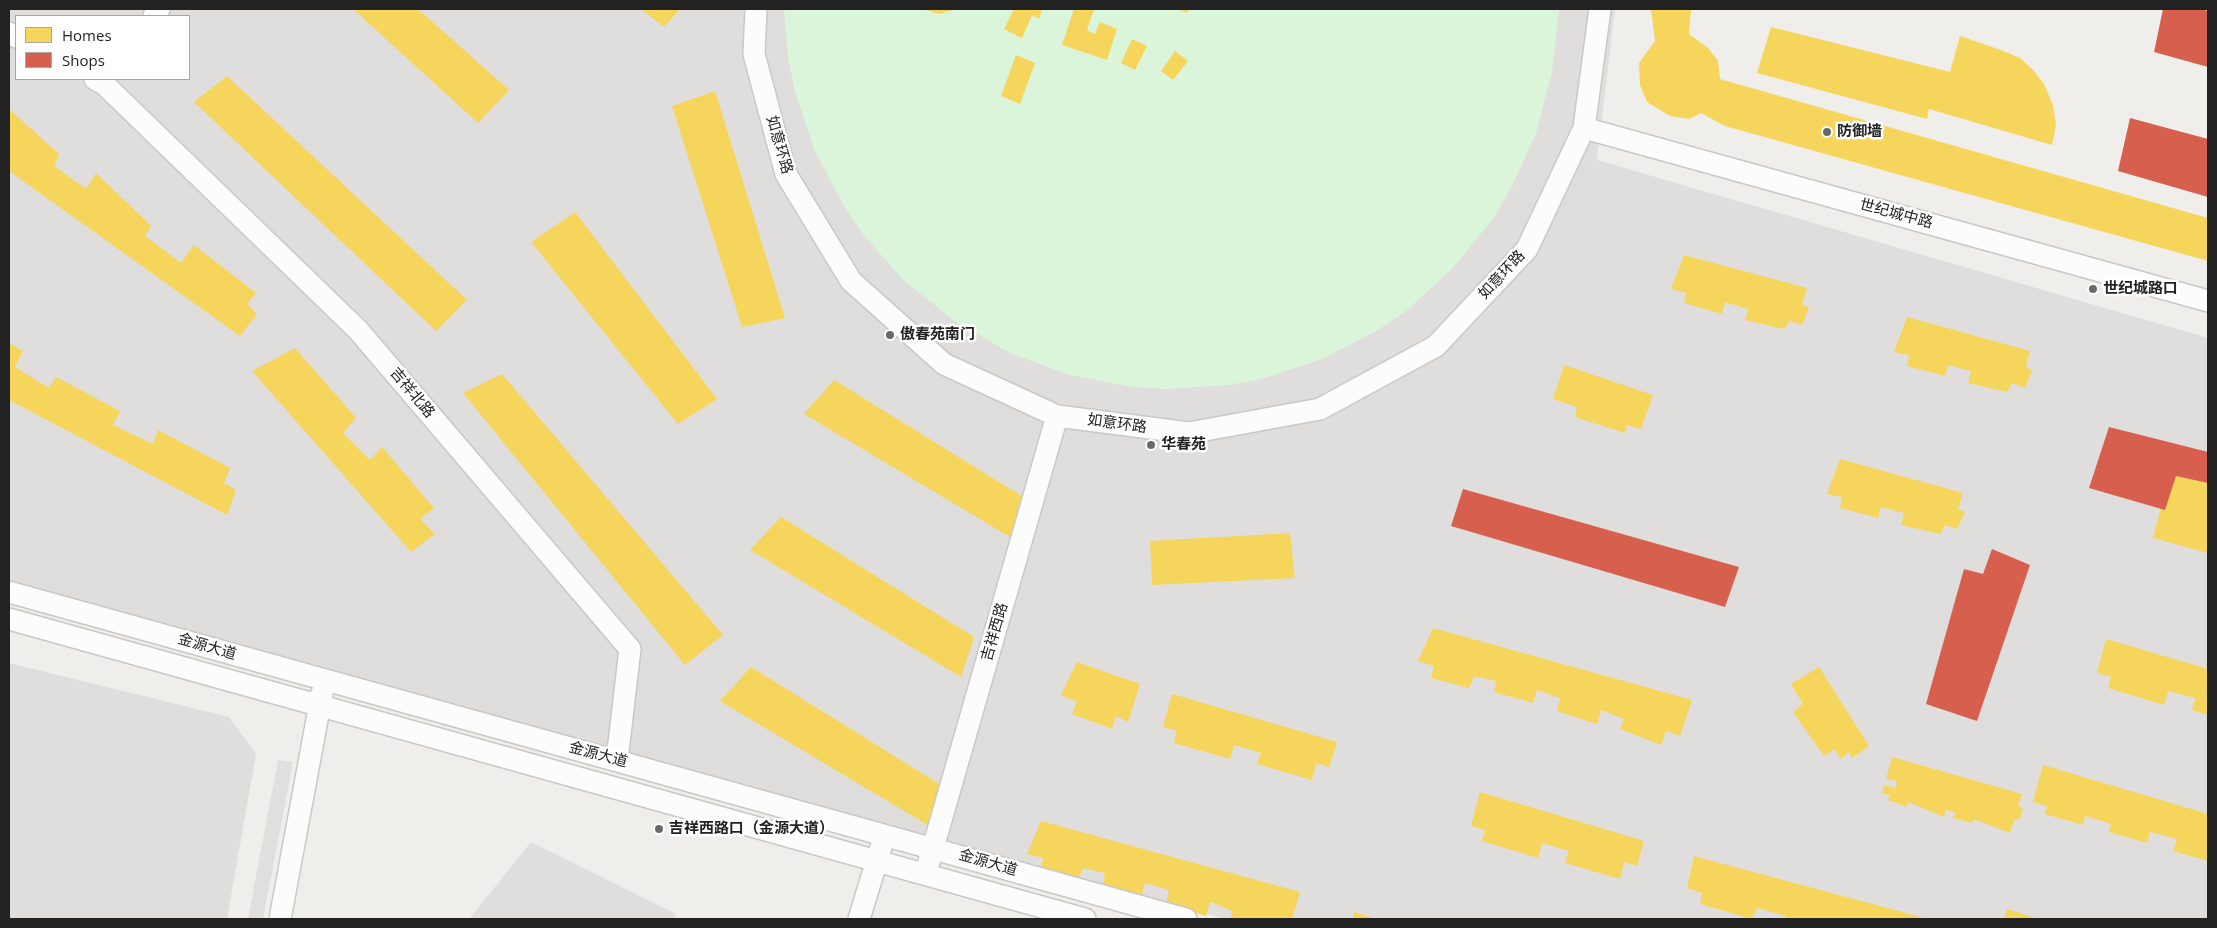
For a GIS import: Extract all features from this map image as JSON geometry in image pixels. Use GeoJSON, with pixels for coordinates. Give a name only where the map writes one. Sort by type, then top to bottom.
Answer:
{"type":"FeatureCollection","features":[{"type":"Feature","properties":{"kind":"street","name":"如意环路"},"geometry":{"type":"LineString","coordinates":[[756,9],[754,54],[786,174],[851,281],[944,364],[1057,416],[1189,434],[1320,409],[1436,346],[1527,249],[1584,128],[1600,9]]}},
{"type":"Feature","properties":{"kind":"street","name":"吉祥北路"},"geometry":{"type":"LineString","coordinates":[[102,80],[358,330],[630,649],[617,760]]}},
{"type":"Feature","properties":{"kind":"street","name":"世纪城中路"},"geometry":{"type":"LineString","coordinates":[[1584,128],[2208,300]]}},
{"type":"Feature","properties":{"kind":"street","name":"吉祥西路"},"geometry":{"type":"LineString","coordinates":[[926,874],[1057,416]]}},
{"type":"Feature","properties":{"kind":"street","name":"金源大道"},"geometry":{"type":"LineString","coordinates":[[9,592],[1186,919]]}},
{"type":"Feature","properties":{"kind":"street","name":"金源大道"},"geometry":{"type":"LineString","coordinates":[[9,619],[1085,919]]}},
{"type":"Feature","properties":{"kind":"street"},"geometry":{"type":"LineString","coordinates":[[280,919],[324,680]]}},
{"type":"Feature","properties":{"kind":"street"},"geometry":{"type":"LineString","coordinates":[[858,919],[884,835]]}},
{"type":"Feature","properties":{"kind":"shaded area"},"geometry":{"type":"Polygon","coordinates":[[[9,9],[1615,9],[1597,160],[2208,338],[2208,919],[1225,919],[9,584],[9,9]]]}},
{"type":"Feature","properties":{"kind":"shaded area"},"geometry":{"type":"Polygon","coordinates":[[[9,663],[229,717],[256,754],[227,919],[9,919],[9,663]]]}},
{"type":"Feature","properties":{"kind":"shaded area"},"geometry":{"type":"Polygon","coordinates":[[[278,760],[293,762],[263,919],[248,919],[278,760]]]}},
{"type":"Feature","properties":{"kind":"shaded area"},"geometry":{"type":"Polygon","coordinates":[[[531,842],[676,914],[675,919],[469,919],[531,842]]]}},
{"type":"Feature","properties":{"kind":"green space"},"geometry":{"type":"Polygon","coordinates":[[[784,9],[1559,9],[1552,72],[1536,134],[1509,192],[1493,219],[1452,269],[1405,312],[1378,330],[1322,359],[1261,379],[1229,385],[1165,389],[1133,387],[1070,375],[1010,353],[955,321],[904,281],[862,233],[844,206],[814,149],[794,88],[788,57],[784,9]]]}},
{"type":"Feature","properties":{"kind":"building: Homes"},"geometry":{"type":"Polygon","coordinates":[[[353,9],[418,9],[509,90],[478,123],[353,9]]]}},
{"type":"Feature","properties":{"kind":"building: Homes"},"geometry":{"type":"Polygon","coordinates":[[[641,9],[680,9],[664,27],[641,9]]]}},
{"type":"Feature","properties":{"kind":"building: Homes"},"geometry":{"type":"Polygon","coordinates":[[[924,9],[956,9],[939,14],[924,9]]]}},
{"type":"Feature","properties":{"kind":"building: Homes"},"geometry":{"type":"Polygon","coordinates":[[[1014,9],[1042,9],[1039,19],[1032,15],[1022,38],[1004,29],[1014,9]]]}},
{"type":"Feature","properties":{"kind":"building: Homes"},"geometry":{"type":"Polygon","coordinates":[[[1074,9],[1094,9],[1087,30],[1095,34],[1100,22],[1117,29],[1107,60],[1062,45],[1074,9]]]}},
{"type":"Feature","properties":{"kind":"building: Homes"},"geometry":{"type":"Polygon","coordinates":[[[1177,9],[1189,9],[1187,13],[1177,9]]]}},
{"type":"Feature","properties":{"kind":"building: Homes","name":"防御墙"},"geometry":{"type":"Polygon","coordinates":[[[1651,9],[1691,9],[1689,34],[1708,48],[1718,61],[1720,79],[2208,218],[2208,261],[1725,126],[1701,113],[1689,119],[1670,116],[1647,102],[1640,85],[1639,63],[1655,41],[1651,9]]]}},
{"type":"Feature","properties":{"kind":"building: Homes"},"geometry":{"type":"Polygon","coordinates":[[[1771,27],[1950,72],[1960,36],[2001,50],[2020,58],[2044,84],[2053,105],[2056,125],[2052,145],[1929,109],[1927,119],[1757,73],[1771,27]]]}},
{"type":"Feature","properties":{"kind":"building: Homes"},"geometry":{"type":"Polygon","coordinates":[[[1132,39],[1147,46],[1135,70],[1121,63],[1132,39]]]}},
{"type":"Feature","properties":{"kind":"building: Homes"},"geometry":{"type":"Polygon","coordinates":[[[1175,51],[1188,61],[1173,80],[1161,71],[1175,51]]]}},
{"type":"Feature","properties":{"kind":"building: Homes"},"geometry":{"type":"Polygon","coordinates":[[[1016,55],[1035,63],[1020,104],[1001,96],[1016,55]]]}},
{"type":"Feature","properties":{"kind":"building: Homes"},"geometry":{"type":"Polygon","coordinates":[[[227,76],[467,300],[436,331],[194,102],[227,76]]]}},
{"type":"Feature","properties":{"kind":"building: Homes"},"geometry":{"type":"Polygon","coordinates":[[[715,91],[785,318],[742,327],[672,106],[715,91]]]}},
{"type":"Feature","properties":{"kind":"building: Homes"},"geometry":{"type":"Polygon","coordinates":[[[9,109],[59,154],[54,166],[86,189],[96,173],[151,226],[145,236],[181,263],[194,245],[256,293],[247,304],[257,314],[240,336],[9,171],[9,109]]]}},
{"type":"Feature","properties":{"kind":"building: Homes"},"geometry":{"type":"Polygon","coordinates":[[[575,212],[717,399],[678,424],[531,242],[575,212]]]}},
{"type":"Feature","properties":{"kind":"building: Homes"},"geometry":{"type":"Polygon","coordinates":[[[1684,255],[1807,288],[1802,304],[1809,308],[1802,325],[1789,321],[1784,329],[1745,320],[1748,309],[1725,302],[1722,314],[1684,303],[1686,293],[1671,289],[1684,255]]]}},
{"type":"Feature","properties":{"kind":"building: Homes"},"geometry":{"type":"Polygon","coordinates":[[[1907,317],[2030,351],[2026,367],[2032,371],[2025,388],[2012,383],[2007,392],[1968,383],[1971,371],[1948,365],[1945,376],[1907,366],[1909,355],[1894,352],[1907,317]]]}},
{"type":"Feature","properties":{"kind":"building: Homes"},"geometry":{"type":"Polygon","coordinates":[[[9,343],[23,351],[15,367],[49,388],[56,377],[120,411],[113,425],[153,444],[158,430],[230,468],[224,483],[236,490],[227,515],[9,400],[9,343]]]}},
{"type":"Feature","properties":{"kind":"building: Homes"},"geometry":{"type":"Polygon","coordinates":[[[295,348],[356,418],[343,433],[370,460],[382,447],[434,508],[420,519],[435,534],[411,552],[252,371],[295,348]]]}},
{"type":"Feature","properties":{"kind":"building: Homes"},"geometry":{"type":"Polygon","coordinates":[[[1564,365],[1653,395],[1641,429],[1627,425],[1625,433],[1575,417],[1577,407],[1553,399],[1564,365]]]}},
{"type":"Feature","properties":{"kind":"building: Homes"},"geometry":{"type":"Polygon","coordinates":[[[502,374],[723,635],[685,665],[463,393],[502,374]]]}},
{"type":"Feature","properties":{"kind":"building: Homes"},"geometry":{"type":"Polygon","coordinates":[[[834,380],[1028,500],[1015,540],[804,414],[834,380]]]}},
{"type":"Feature","properties":{"kind":"building: Homes"},"geometry":{"type":"Polygon","coordinates":[[[1840,459],[1963,493],[1958,509],[1965,512],[1957,529],[1945,525],[1940,534],[1901,525],[1904,513],[1881,507],[1878,518],[1840,508],[1842,497],[1827,494],[1840,459]]]}},
{"type":"Feature","properties":{"kind":"building: Homes"},"geometry":{"type":"Polygon","coordinates":[[[2171,468],[2208,478],[2208,553],[2153,538],[2171,468]]]}},
{"type":"Feature","properties":{"kind":"building: Homes"},"geometry":{"type":"Polygon","coordinates":[[[781,517],[974,637],[961,677],[750,550],[781,517]]]}},
{"type":"Feature","properties":{"kind":"building: Homes"},"geometry":{"type":"Polygon","coordinates":[[[1290,533],[1295,578],[1152,585],[1150,541],[1290,533]]]}},
{"type":"Feature","properties":{"kind":"building: Homes"},"geometry":{"type":"Polygon","coordinates":[[[1433,628],[1692,700],[1680,736],[1666,731],[1661,745],[1620,729],[1624,719],[1601,710],[1597,724],[1557,711],[1560,698],[1537,690],[1533,703],[1494,692],[1496,681],[1474,676],[1469,688],[1431,678],[1434,666],[1418,661],[1433,628]]]}},
{"type":"Feature","properties":{"kind":"building: Homes"},"geometry":{"type":"Polygon","coordinates":[[[2106,639],[2208,669],[2208,715],[2192,710],[2195,698],[2168,691],[2164,705],[2108,688],[2111,677],[2097,673],[2106,639]]]}},
{"type":"Feature","properties":{"kind":"building: Homes"},"geometry":{"type":"Polygon","coordinates":[[[1077,662],[1140,684],[1128,722],[1116,716],[1112,729],[1072,714],[1077,702],[1061,695],[1077,662]]]}},
{"type":"Feature","properties":{"kind":"building: Homes"},"geometry":{"type":"Polygon","coordinates":[[[751,667],[944,787],[931,827],[720,701],[751,667]]]}},
{"type":"Feature","properties":{"kind":"building: Homes"},"geometry":{"type":"Polygon","coordinates":[[[1819,667],[1869,746],[1852,758],[1849,752],[1841,759],[1834,749],[1824,756],[1793,712],[1803,704],[1791,684],[1819,667]]]}},
{"type":"Feature","properties":{"kind":"building: Homes"},"geometry":{"type":"Polygon","coordinates":[[[1172,694],[1337,742],[1329,767],[1316,763],[1312,780],[1257,764],[1261,753],[1234,745],[1230,759],[1174,743],[1177,731],[1163,727],[1172,694]]]}},
{"type":"Feature","properties":{"kind":"building: Homes"},"geometry":{"type":"Polygon","coordinates":[[[1892,757],[2022,794],[2018,806],[2023,808],[2020,819],[2014,820],[2010,833],[1974,819],[1972,823],[1953,818],[1956,813],[1946,810],[1944,817],[1908,802],[1907,807],[1888,800],[1890,795],[1882,793],[1884,785],[1896,788],[1897,781],[1886,779],[1892,757]]]}},
{"type":"Feature","properties":{"kind":"building: Homes"},"geometry":{"type":"Polygon","coordinates":[[[2043,765],[2208,814],[2208,861],[2173,851],[2177,839],[2150,832],[2147,843],[2109,832],[2111,824],[2085,816],[2083,825],[2045,814],[2047,806],[2033,802],[2043,765]]]}},
{"type":"Feature","properties":{"kind":"building: Homes"},"geometry":{"type":"Polygon","coordinates":[[[1480,792],[1644,841],[1637,866],[1624,862],[1620,879],[1565,863],[1569,851],[1542,843],[1538,858],[1482,841],[1485,830],[1471,826],[1480,792]]]}},
{"type":"Feature","properties":{"kind":"building: Homes"},"geometry":{"type":"Polygon","coordinates":[[[1041,821],[1300,892],[1292,919],[1230,919],[1233,911],[1210,902],[1206,916],[1166,904],[1169,890],[1145,883],[1142,895],[1103,884],[1105,873],[1083,868],[1078,880],[1040,870],[1043,858],[1027,854],[1041,821]]]}},
{"type":"Feature","properties":{"kind":"building: Homes"},"geometry":{"type":"Polygon","coordinates":[[[1694,856],[1928,919],[1785,919],[1786,916],[1757,908],[1752,919],[1700,904],[1702,893],[1687,888],[1694,856]]]}},
{"type":"Feature","properties":{"kind":"building: Homes"},"geometry":{"type":"Polygon","coordinates":[[[2007,909],[2039,919],[2004,919],[2007,909]]]}},
{"type":"Feature","properties":{"kind":"building: Homes"},"geometry":{"type":"Polygon","coordinates":[[[1354,912],[1377,919],[1353,919],[1354,912]]]}},
{"type":"Feature","properties":{"kind":"building: Shops"},"geometry":{"type":"Polygon","coordinates":[[[2163,9],[2200,9],[2208,11],[2208,67],[2154,52],[2163,9]]]}},
{"type":"Feature","properties":{"kind":"building: Shops"},"geometry":{"type":"Polygon","coordinates":[[[2130,118],[2208,139],[2208,197],[2118,171],[2130,118]]]}},
{"type":"Feature","properties":{"kind":"building: Shops"},"geometry":{"type":"Polygon","coordinates":[[[2109,427],[2208,452],[2208,483],[2176,476],[2165,510],[2089,488],[2109,427]]]}},
{"type":"Feature","properties":{"kind":"building: Shops"},"geometry":{"type":"Polygon","coordinates":[[[1463,489],[1739,567],[1725,607],[1451,526],[1463,489]]]}},
{"type":"Feature","properties":{"kind":"building: Shops"},"geometry":{"type":"Polygon","coordinates":[[[1992,549],[2030,565],[1977,721],[1926,704],[1964,569],[1983,574],[1992,549]]]}},
{"type":"Feature","properties":{"kind":"place","name":"防御墙"},"geometry":{"type":"Point","coordinates":[1827,132]}},
{"type":"Feature","properties":{"kind":"place","name":"世纪城路口"},"geometry":{"type":"Point","coordinates":[2093,289]}},
{"type":"Feature","properties":{"kind":"place","name":"傲春苑南门"},"geometry":{"type":"Point","coordinates":[890,335]}},
{"type":"Feature","properties":{"kind":"place","name":"华春苑"},"geometry":{"type":"Point","coordinates":[1151,445]}},
{"type":"Feature","properties":{"kind":"place","name":"吉祥西路口（金源大道）"},"geometry":{"type":"Point","coordinates":[659,829]}}]}
